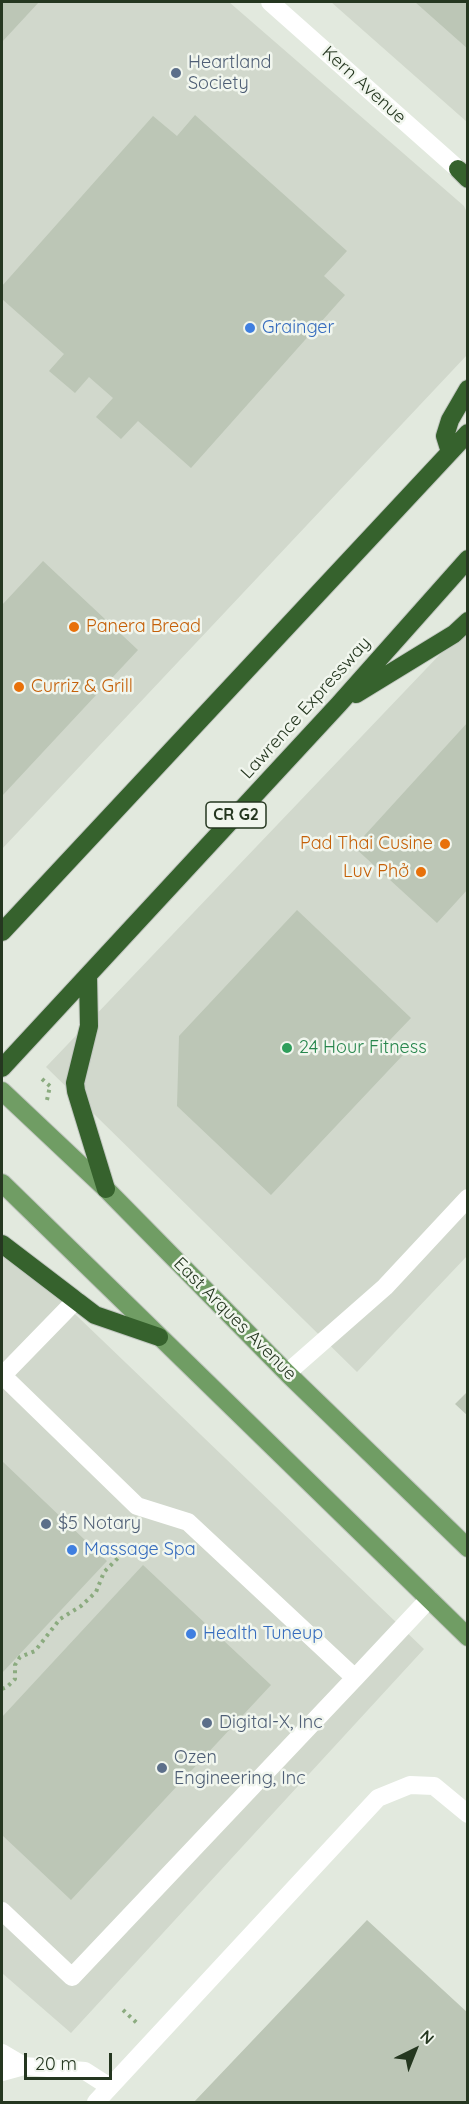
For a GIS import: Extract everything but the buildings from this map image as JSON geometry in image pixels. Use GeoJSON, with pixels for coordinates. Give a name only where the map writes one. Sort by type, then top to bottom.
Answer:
{"type":"FeatureCollection","features":[{"type":"Feature","properties":{"kind":"highway"},"geometry":{"type":"LineString","coordinates":[[450,452],[445,436],[450,420],[468,389]]}},
{"type":"Feature","properties":{"kind":"highway"},"geometry":{"type":"LineString","coordinates":[[4,926],[468,433]]}},
{"type":"Feature","properties":{"kind":"highway","name":"Lawrence Expressway"},"geometry":{"type":"LineString","coordinates":[[2,1068],[339,704],[468,559]]}},
{"type":"Feature","properties":{"kind":"highway"},"geometry":{"type":"LineString","coordinates":[[339,704],[454,634],[468,621]]}},
{"type":"Feature","properties":{"kind":"highway"},"geometry":{"type":"LineString","coordinates":[[88,976],[89,1026],[75,1083],[106,1189]]}},
{"type":"Feature","properties":{"kind":"highway"},"geometry":{"type":"LineString","coordinates":[[2,1244],[95,1314],[159,1337]]}},
{"type":"Feature","properties":{"kind":"main road","name":"East Arques Avenue"},"geometry":{"type":"LineString","coordinates":[[2,1090],[106,1189],[287,1373],[468,1548]]}},
{"type":"Feature","properties":{"kind":"main road"},"geometry":{"type":"LineString","coordinates":[[2,1183],[468,1636]]}},
{"type":"Feature","properties":{"kind":"street","name":"Kern Avenue"},"geometry":{"type":"LineString","coordinates":[[270,2],[464,174]]}},
{"type":"Feature","properties":{"kind":"street"},"geometry":{"type":"LineString","coordinates":[[287,1373],[385,1287],[468,1198]]}},
{"type":"Feature","properties":{"kind":"street"},"geometry":{"type":"LineString","coordinates":[[76,1300],[2,1375],[137,1506],[188,1522],[355,1678]]}},
{"type":"Feature","properties":{"kind":"street"},"geometry":{"type":"LineString","coordinates":[[2,1911],[72,1977],[429,1599]]}},
{"type":"Feature","properties":{"kind":"street"},"geometry":{"type":"LineString","coordinates":[[96,2103],[378,1798],[410,1785],[434,1786],[468,1814]]}},
{"type":"Feature","properties":{"kind":"street"},"geometry":{"type":"LineString","coordinates":[[2,2053],[24,2066]]}},
{"type":"Feature","properties":{"kind":"street"},"geometry":{"type":"LineString","coordinates":[[2,2072],[24,2066],[85,2071],[110,2087]]}},
{"type":"Feature","properties":{"kind":"path"},"geometry":{"type":"LineString","coordinates":[[42,1079],[50,1086]]}},
{"type":"Feature","properties":{"kind":"path"},"geometry":{"type":"LineString","coordinates":[[2,1689],[15,1679],[15,1665],[20,1657],[35,1651],[60,1618],[81,1606],[96,1592],[104,1572],[123,1553]]}},
{"type":"Feature","properties":{"kind":"path"},"geometry":{"type":"LineString","coordinates":[[123,2010],[141,2026]]}},
{"type":"Feature","properties":{"kind":"shaded area"},"geometry":{"type":"Polygon","coordinates":[[[2,2],[229,2],[464,206],[468,215],[467,355],[2,849],[2,2]]]}},
{"type":"Feature","properties":{"kind":"shaded area"},"geometry":{"type":"Polygon","coordinates":[[[331,2],[467,2],[467,122],[331,2]]]}},
{"type":"Feature","properties":{"kind":"shaded area"},"geometry":{"type":"Polygon","coordinates":[[[467,626],[467,1256],[357,1372],[46,1067],[467,626]]]}},
{"type":"Feature","properties":{"kind":"shaded area"},"geometry":{"type":"Polygon","coordinates":[[[2,1244],[424,1649],[71,2033],[2,1973],[2,1244]]]}},
{"type":"Feature","properties":{"kind":"place","name":"Heartland Society"},"geometry":{"type":"Point","coordinates":[176,73]}},
{"type":"Feature","properties":{"kind":"place","name":"Grainger"},"geometry":{"type":"Point","coordinates":[250,328]}},
{"type":"Feature","properties":{"kind":"place","name":"Panera Bread"},"geometry":{"type":"Point","coordinates":[74,627]}},
{"type":"Feature","properties":{"kind":"place","name":"Curriz & Grill"},"geometry":{"type":"Point","coordinates":[19,687]}},
{"type":"Feature","properties":{"kind":"place","name":"Pad Thai Cusine"},"geometry":{"type":"Point","coordinates":[445,844]}},
{"type":"Feature","properties":{"kind":"place","name":"Luv Phở"},"geometry":{"type":"Point","coordinates":[421,872]}},
{"type":"Feature","properties":{"kind":"place","name":"24 Hour Fitness"},"geometry":{"type":"Point","coordinates":[287,1048]}},
{"type":"Feature","properties":{"kind":"place","name":"$5 Notary"},"geometry":{"type":"Point","coordinates":[46,1524]}},
{"type":"Feature","properties":{"kind":"place","name":"Massage Spa"},"geometry":{"type":"Point","coordinates":[72,1550]}},
{"type":"Feature","properties":{"kind":"place","name":"Health Tuneup"},"geometry":{"type":"Point","coordinates":[191,1634]}},
{"type":"Feature","properties":{"kind":"place","name":"Digital-X, Inc"},"geometry":{"type":"Point","coordinates":[207,1723]}},
{"type":"Feature","properties":{"kind":"place","name":"Ozen Engineering, Inc"},"geometry":{"type":"Point","coordinates":[162,1768]}}]}
